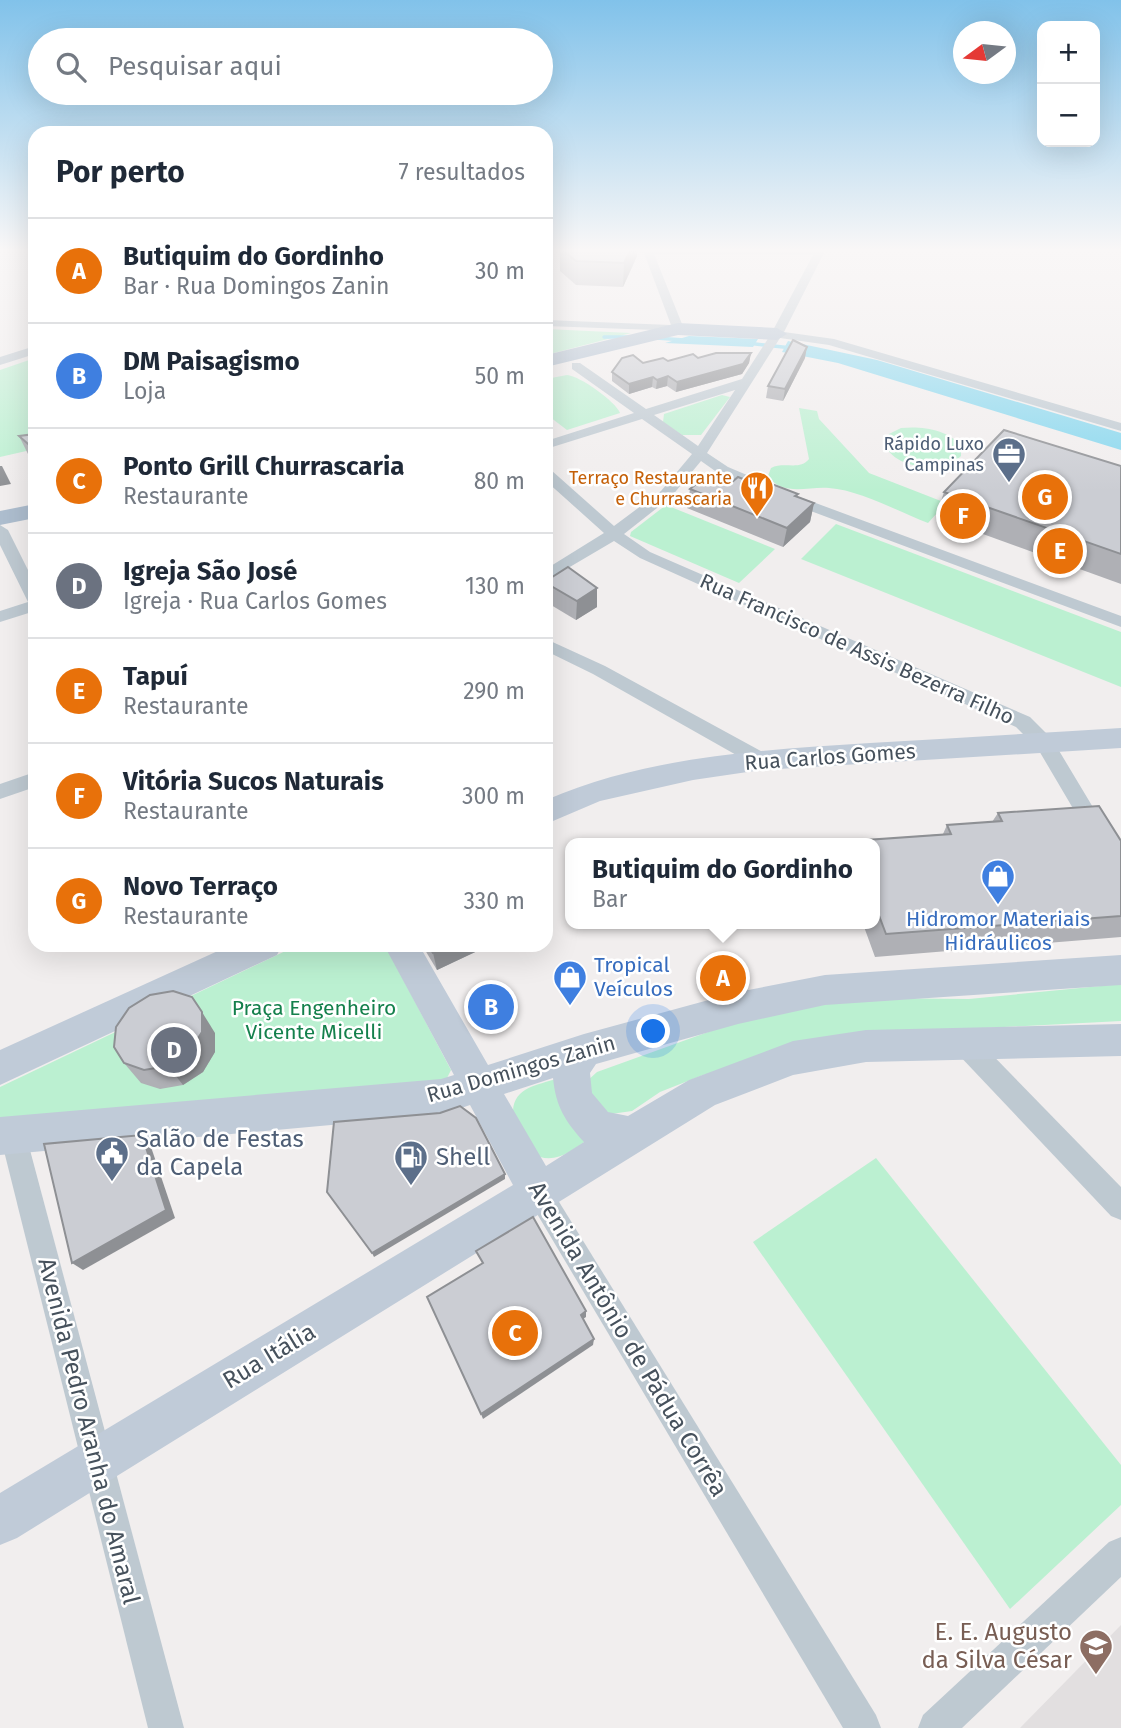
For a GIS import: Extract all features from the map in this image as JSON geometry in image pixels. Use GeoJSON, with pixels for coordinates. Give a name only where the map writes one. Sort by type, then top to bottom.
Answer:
{"type":"FeatureCollection","features":[{"type":"Feature","properties":{"kind":"main road"},"geometry":{"type":"LineString","coordinates":[[553,360],[590,354],[670,331],[775,336]]}},
{"type":"Feature","properties":{"kind":"main road"},"geometry":{"type":"LineString","coordinates":[[553,370],[590,354]]}},
{"type":"Feature","properties":{"kind":"main road"},"geometry":{"type":"LineString","coordinates":[[0,504],[28,499]]}},
{"type":"Feature","properties":{"kind":"main road"},"geometry":{"type":"LineString","coordinates":[[0,518],[28,512]]}},
{"type":"Feature","properties":{"kind":"street"},"geometry":{"type":"LineString","coordinates":[[649,330],[670,331]]}},
{"type":"Feature","properties":{"kind":"street"},"geometry":{"type":"LineString","coordinates":[[553,572],[614,534],[666,494],[699,455],[749,381],[778,330]]}},
{"type":"Feature","properties":{"kind":"street"},"geometry":{"type":"LineString","coordinates":[[775,336],[830,342],[1121,427]]}},
{"type":"Feature","properties":{"kind":"street"},"geometry":{"type":"LineString","coordinates":[[0,361],[28,352]]}},
{"type":"Feature","properties":{"kind":"street"},"geometry":{"type":"LineString","coordinates":[[590,354],[642,415],[723,470],[758,486],[1121,622]]}},
{"type":"Feature","properties":{"kind":"street"},"geometry":{"type":"LineString","coordinates":[[553,443],[749,381]]}},
{"type":"Feature","properties":{"kind":"street","name":"Rua Francisco de Assis Bezerra Filho"},"geometry":{"type":"LineString","coordinates":[[553,479],[614,534],[645,555],[1023,722],[1045,744],[1121,872]]}},
{"type":"Feature","properties":{"kind":"street"},"geometry":{"type":"LineString","coordinates":[[0,530],[28,586]]}},
{"type":"Feature","properties":{"kind":"street"},"geometry":{"type":"LineString","coordinates":[[0,617],[28,607]]}},
{"type":"Feature","properties":{"kind":"street"},"geometry":{"type":"LineString","coordinates":[[553,647],[761,760]]}},
{"type":"Feature","properties":{"kind":"street","name":"Rua Carlos Gomes"},"geometry":{"type":"LineString","coordinates":[[553,810],[593,792],[693,769],[761,760],[1121,738]]}},
{"type":"Feature","properties":{"kind":"street"},"geometry":{"type":"LineString","coordinates":[[0,792],[28,782]]}},
{"type":"Feature","properties":{"kind":"street"},"geometry":{"type":"LineString","coordinates":[[0,1068],[250,952]]}},
{"type":"Feature","properties":{"kind":"street","name":"Avenida Antônio de Pádua Corrêa"},"geometry":{"type":"LineString","coordinates":[[405,952],[539,1193],[863,1728]]}},
{"type":"Feature","properties":{"kind":"street","name":"Rua Domingos Zanin"},"geometry":{"type":"LineString","coordinates":[[6,1135],[441,1097],[584,1051],[738,1008],[824,990],[1121,970]]}},
{"type":"Feature","properties":{"kind":"street"},"geometry":{"type":"LineString","coordinates":[[539,1193],[702,1091],[793,1058],[866,1046],[1121,1040]]}},
{"type":"Feature","properties":{"kind":"street"},"geometry":{"type":"LineString","coordinates":[[965,1044],[1121,1206]]}},
{"type":"Feature","properties":{"kind":"street"},"geometry":{"type":"LineString","coordinates":[[584,1051],[571,1069],[574,1100],[597,1129],[630,1135]]}},
{"type":"Feature","properties":{"kind":"street","name":"Avenida Pedro Aranha do Amaral"},"geometry":{"type":"LineString","coordinates":[[6,1135],[97,1462],[166,1728]]}},
{"type":"Feature","properties":{"kind":"street","name":"Rua Itália"},"geometry":{"type":"LineString","coordinates":[[0,1521],[539,1193]]}},
{"type":"Feature","properties":{"kind":"street"},"geometry":{"type":"LineString","coordinates":[[936,1728],[1121,1554]]}},
{"type":"Feature","properties":{"kind":"shaded area","name":"E. E. Augusto da Silva César"},"geometry":{"type":"Polygon","coordinates":[[[1121,1625],[1121,1728],[1020,1728],[1121,1625]]]}},
{"type":"Feature","properties":{"kind":"green space"},"geometry":{"type":"Polygon","coordinates":[[[553,330],[631,333],[553,353],[553,330]]]}},
{"type":"Feature","properties":{"kind":"green space"},"geometry":{"type":"Polygon","coordinates":[[[28,360],[28,451],[0,457],[0,370],[28,360]]]}},
{"type":"Feature","properties":{"kind":"green space"},"geometry":{"type":"Polygon","coordinates":[[[573,376],[596,390],[620,413],[567,430],[553,419],[553,378],[573,376]]]}},
{"type":"Feature","properties":{"kind":"green space"},"geometry":{"type":"Polygon","coordinates":[[[722,395],[730,397],[701,435],[682,435],[663,422],[664,414],[722,395]]]}},
{"type":"Feature","properties":{"kind":"green space"},"geometry":{"type":"Polygon","coordinates":[[[799,408],[817,411],[819,419],[869,473],[946,503],[928,523],[853,493],[829,488],[788,488],[774,482],[768,476],[771,468],[801,464],[809,459],[799,408]]]}},
{"type":"Feature","properties":{"kind":"green space"},"geometry":{"type":"Polygon","coordinates":[[[901,428],[926,428],[941,432],[961,446],[961,456],[943,466],[907,463],[889,451],[884,442],[889,434],[901,428]]]}},
{"type":"Feature","properties":{"kind":"green space"},"geometry":{"type":"Polygon","coordinates":[[[666,505],[775,549],[739,583],[630,536],[631,532],[666,505]]]}},
{"type":"Feature","properties":{"kind":"green space"},"geometry":{"type":"Polygon","coordinates":[[[836,524],[1121,632],[1121,687],[801,559],[836,524]]]}},
{"type":"Feature","properties":{"kind":"green space","name":"Praça Engenheiro Vicente Micelli"},"geometry":{"type":"Polygon","coordinates":[[[283,952],[389,952],[451,1070],[447,1078],[435,1085],[0,1122],[0,1087],[283,952]]]}},
{"type":"Feature","properties":{"kind":"green space"},"geometry":{"type":"Polygon","coordinates":[[[1121,984],[1121,1021],[891,1033],[703,1075],[660,1092],[632,1111],[611,1114],[594,1104],[586,1082],[597,1072],[747,1018],[862,998],[969,999],[1121,984]]]}},
{"type":"Feature","properties":{"kind":"green space"},"geometry":{"type":"Polygon","coordinates":[[[556,1079],[558,1098],[564,1114],[587,1140],[565,1154],[553,1158],[540,1157],[513,1111],[514,1103],[528,1088],[556,1079]]]}},
{"type":"Feature","properties":{"kind":"green space"},"geometry":{"type":"Polygon","coordinates":[[[876,1158],[1121,1465],[1121,1505],[1010,1609],[753,1242],[876,1158]]]}},
{"type":"Feature","properties":{"kind":"water"},"geometry":{"type":"Polygon","coordinates":[[[689,336],[758,339],[753,347],[665,343],[689,336]]]}},
{"type":"Feature","properties":{"kind":"water"},"geometry":{"type":"Polygon","coordinates":[[[788,341],[877,360],[1121,433],[1121,450],[838,363],[782,352],[788,341]]]}},
{"type":"Feature","properties":{"kind":"building"},"geometry":{"type":"Polygon","coordinates":[[[793,340],[807,347],[785,389],[768,386],[793,340]]]}},
{"type":"Feature","properties":{"kind":"building"},"geometry":{"type":"Polygon","coordinates":[[[716,353],[751,353],[743,364],[677,382],[668,376],[629,384],[612,372],[622,358],[633,355],[643,363],[663,358],[668,361],[693,354],[698,358],[716,353]]]}},
{"type":"Feature","properties":{"kind":"building"},"geometry":{"type":"Polygon","coordinates":[[[1004,430],[1121,466],[1121,554],[944,492],[1004,430]]]}},
{"type":"Feature","properties":{"kind":"building"},"geometry":{"type":"Polygon","coordinates":[[[28,435],[28,444],[19,436],[28,435]]]}},
{"type":"Feature","properties":{"kind":"building"},"geometry":{"type":"Polygon","coordinates":[[[710,473],[732,482],[738,477],[766,488],[772,484],[814,503],[787,528],[690,489],[710,473]]]}},
{"type":"Feature","properties":{"kind":"building"},"geometry":{"type":"Polygon","coordinates":[[[568,567],[597,588],[577,601],[553,587],[553,577],[568,567]]]}},
{"type":"Feature","properties":{"kind":"building","name":"Hidromor Materiais Hidráulicos"},"geometry":{"type":"Polygon","coordinates":[[[1099,806],[1121,841],[1121,916],[886,934],[880,918],[880,839],[951,834],[947,825],[1002,821],[998,813],[1099,806]]]}},
{"type":"Feature","properties":{"kind":"building"},"geometry":{"type":"Polygon","coordinates":[[[173,991],[192,997],[202,1012],[202,1032],[189,1052],[168,1066],[144,1070],[124,1063],[114,1047],[116,1027],[129,1008],[150,995],[173,991]]]}},
{"type":"Feature","properties":{"kind":"building","name":"Shell"},"geometry":{"type":"Polygon","coordinates":[[[460,1106],[476,1118],[505,1174],[372,1253],[327,1192],[334,1122],[440,1113],[460,1106]]]}},
{"type":"Feature","properties":{"kind":"building","name":"Salão de Festas da Capela"},"geometry":{"type":"Polygon","coordinates":[[[142,1135],[166,1210],[72,1263],[44,1144],[142,1135]]]}},
{"type":"Feature","properties":{"kind":"building"},"geometry":{"type":"Polygon","coordinates":[[[533,1217],[586,1311],[581,1315],[594,1339],[481,1414],[427,1297],[483,1263],[476,1251],[533,1217]]]}},
{"type":"Feature","properties":{"kind":"waterway"},"geometry":{"type":"LineString","coordinates":[[604,337],[628,337]]}},
{"type":"Feature","properties":{"kind":"waterway"},"geometry":{"type":"LineString","coordinates":[[656,338],[684,340]]}},
{"type":"Feature","properties":{"kind":"waterway"},"geometry":{"type":"LineString","coordinates":[[747,343],[792,348]]}},
{"type":"Feature","properties":{"kind":"place","name":"Rápido Luxo Campinas"},"geometry":{"type":"Point","coordinates":[1009,484]}},
{"type":"Feature","properties":{"kind":"place","name":"Novo Terraço"},"geometry":{"type":"Point","coordinates":[1045,497]}},
{"type":"Feature","properties":{"kind":"place","name":"Vitória Sucos Naturais"},"geometry":{"type":"Point","coordinates":[963,516]}},
{"type":"Feature","properties":{"kind":"place","name":"Terraço Restaurante e Churrascaria"},"geometry":{"type":"Point","coordinates":[757,518]}},
{"type":"Feature","properties":{"kind":"place","name":"Tapuí"},"geometry":{"type":"Point","coordinates":[1060,551]}},
{"type":"Feature","properties":{"kind":"place","name":"Hidromor Materiais Hidráulicos"},"geometry":{"type":"Point","coordinates":[998,906]}},
{"type":"Feature","properties":{"kind":"place","name":"Butiquim do Gordinho"},"geometry":{"type":"Point","coordinates":[723,978]}},
{"type":"Feature","properties":{"kind":"place","name":"DM Paisagismo"},"geometry":{"type":"Point","coordinates":[491,1007]}},
{"type":"Feature","properties":{"kind":"place","name":"Tropical Veículos"},"geometry":{"type":"Point","coordinates":[570,1007]}},
{"type":"Feature","properties":{"kind":"place","name":"Igreja São José"},"geometry":{"type":"Point","coordinates":[174,1050]}},
{"type":"Feature","properties":{"kind":"place","name":"Salão de Festas da Capela"},"geometry":{"type":"Point","coordinates":[112,1183]}},
{"type":"Feature","properties":{"kind":"place","name":"Shell"},"geometry":{"type":"Point","coordinates":[411,1187]}},
{"type":"Feature","properties":{"kind":"place","name":"Ponto Grill Churrascaria"},"geometry":{"type":"Point","coordinates":[515,1333]}},
{"type":"Feature","properties":{"kind":"place","name":"E. E. Augusto da Silva César"},"geometry":{"type":"Point","coordinates":[1096,1676]}}]}
